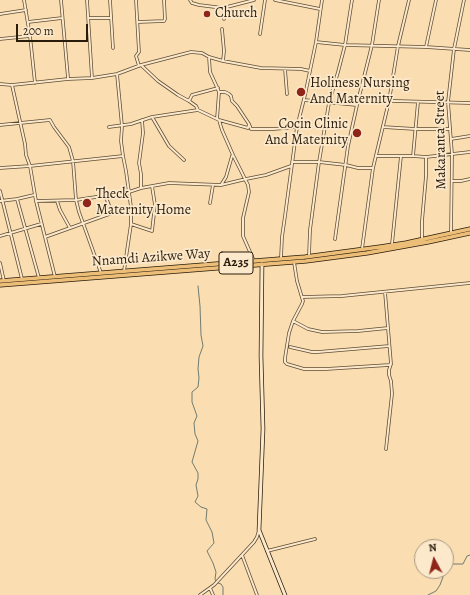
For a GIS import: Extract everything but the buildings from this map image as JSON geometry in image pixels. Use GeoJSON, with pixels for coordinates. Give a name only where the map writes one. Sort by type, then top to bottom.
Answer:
{"type":"FeatureCollection","features":[{"type":"Feature","properties":{"kind":"highway","name":"Nnamdi Azikwe Way"},"geometry":{"type":"LineString","coordinates":[[2,281],[309,257],[422,240],[470,229]]}},
{"type":"Feature","properties":{"kind":"highway","name":"Nnamdi Azikwe Way"},"geometry":{"type":"LineString","coordinates":[[0,285],[294,262],[367,253],[470,233]]}},
{"type":"Feature","properties":{"kind":"street"},"geometry":{"type":"LineString","coordinates":[[24,0],[30,36],[35,83]]}},
{"type":"Feature","properties":{"kind":"street"},"geometry":{"type":"LineString","coordinates":[[61,0],[68,79]]}},
{"type":"Feature","properties":{"kind":"street"},"geometry":{"type":"LineString","coordinates":[[87,0],[92,78]]}},
{"type":"Feature","properties":{"kind":"street"},"geometry":{"type":"LineString","coordinates":[[110,0],[113,48]]}},
{"type":"Feature","properties":{"kind":"street"},"geometry":{"type":"LineString","coordinates":[[136,0],[139,52],[136,56],[140,66],[158,81],[196,106],[198,110],[218,120],[248,128],[249,124]]}},
{"type":"Feature","properties":{"kind":"street"},"geometry":{"type":"LineString","coordinates":[[138,22],[160,22],[165,20],[164,0]]}},
{"type":"Feature","properties":{"kind":"street"},"geometry":{"type":"LineString","coordinates":[[190,0],[192,3],[199,5],[224,7],[254,0]]}},
{"type":"Feature","properties":{"kind":"street"},"geometry":{"type":"LineString","coordinates":[[260,34],[265,0]]}},
{"type":"Feature","properties":{"kind":"street"},"geometry":{"type":"LineString","coordinates":[[275,0],[320,9]]}},
{"type":"Feature","properties":{"kind":"street"},"geometry":{"type":"LineString","coordinates":[[281,260],[282,237],[297,127],[316,42],[322,0]]}},
{"type":"Feature","properties":{"kind":"street"},"geometry":{"type":"LineString","coordinates":[[309,257],[310,230],[318,162],[329,103],[345,45],[352,0]]}},
{"type":"Feature","properties":{"kind":"street"},"geometry":{"type":"LineString","coordinates":[[335,240],[348,146],[372,45],[379,0]]}},
{"type":"Feature","properties":{"kind":"street"},"geometry":{"type":"LineString","coordinates":[[362,250],[376,156],[390,101],[398,46],[409,0]]}},
{"type":"Feature","properties":{"kind":"street"},"geometry":{"type":"LineString","coordinates":[[426,47],[436,0]]}},
{"type":"Feature","properties":{"kind":"street","name":"Makaranta Street"},"geometry":{"type":"LineString","coordinates":[[451,234],[452,154],[448,102],[454,49],[464,0]]}},
{"type":"Feature","properties":{"kind":"street"},"geometry":{"type":"LineString","coordinates":[[224,7],[224,19]]}},
{"type":"Feature","properties":{"kind":"street"},"geometry":{"type":"LineString","coordinates":[[0,14],[26,10]]}},
{"type":"Feature","properties":{"kind":"street"},"geometry":{"type":"LineString","coordinates":[[28,22],[62,18]]}},
{"type":"Feature","properties":{"kind":"street"},"geometry":{"type":"LineString","coordinates":[[89,18],[111,18]]}},
{"type":"Feature","properties":{"kind":"street"},"geometry":{"type":"LineString","coordinates":[[222,29],[224,51],[223,61]]}},
{"type":"Feature","properties":{"kind":"street"},"geometry":{"type":"LineString","coordinates":[[0,39],[30,36]]}},
{"type":"Feature","properties":{"kind":"street"},"geometry":{"type":"LineString","coordinates":[[316,42],[345,45],[426,47],[470,50]]}},
{"type":"Feature","properties":{"kind":"street"},"geometry":{"type":"LineString","coordinates":[[0,84],[12,85],[92,78],[117,74],[191,52],[202,53],[209,57],[223,61],[261,68],[310,70]]}},
{"type":"Feature","properties":{"kind":"street"},"geometry":{"type":"LineString","coordinates":[[209,57],[210,72],[219,92],[218,120],[248,185],[249,192],[243,218],[243,236],[254,262]]}},
{"type":"Feature","properties":{"kind":"street"},"geometry":{"type":"LineString","coordinates":[[285,69],[287,94]]}},
{"type":"Feature","properties":{"kind":"street"},"geometry":{"type":"LineString","coordinates":[[117,74],[123,156],[131,207],[124,271]]}},
{"type":"Feature","properties":{"kind":"street"},"geometry":{"type":"LineString","coordinates":[[12,85],[30,166],[34,195],[41,224],[46,237],[55,277]]}},
{"type":"Feature","properties":{"kind":"street"},"geometry":{"type":"LineString","coordinates":[[189,101],[192,95],[218,88]]}},
{"type":"Feature","properties":{"kind":"street"},"geometry":{"type":"LineString","coordinates":[[219,92],[225,92],[231,96],[232,101],[237,106],[251,129],[297,127]]}},
{"type":"Feature","properties":{"kind":"street"},"geometry":{"type":"LineString","coordinates":[[304,100],[357,105]]}},
{"type":"Feature","properties":{"kind":"street"},"geometry":{"type":"LineString","coordinates":[[358,100],[470,103]]}},
{"type":"Feature","properties":{"kind":"street"},"geometry":{"type":"LineString","coordinates":[[413,156],[418,102]]}},
{"type":"Feature","properties":{"kind":"street"},"geometry":{"type":"LineString","coordinates":[[109,127],[122,126],[152,117],[198,110]]}},
{"type":"Feature","properties":{"kind":"street"},"geometry":{"type":"LineString","coordinates":[[152,117],[169,146],[184,160]]}},
{"type":"Feature","properties":{"kind":"street"},"geometry":{"type":"LineString","coordinates":[[0,125],[50,120],[69,146],[73,161],[76,200],[79,212],[101,273]]}},
{"type":"Feature","properties":{"kind":"street"},"geometry":{"type":"LineString","coordinates":[[141,188],[139,163],[143,133],[142,120]]}},
{"type":"Feature","properties":{"kind":"street"},"geometry":{"type":"LineString","coordinates":[[383,127],[450,129]]}},
{"type":"Feature","properties":{"kind":"street"},"geometry":{"type":"LineString","coordinates":[[451,139],[470,136]]}},
{"type":"Feature","properties":{"kind":"street"},"geometry":{"type":"LineString","coordinates":[[376,156],[426,157],[470,152]]}},
{"type":"Feature","properties":{"kind":"street"},"geometry":{"type":"LineString","coordinates":[[221,185],[226,177],[233,155]]}},
{"type":"Feature","properties":{"kind":"street"},"geometry":{"type":"LineString","coordinates":[[0,168],[123,156]]}},
{"type":"Feature","properties":{"kind":"street"},"geometry":{"type":"LineString","coordinates":[[392,245],[401,156]]}},
{"type":"Feature","properties":{"kind":"street"},"geometry":{"type":"LineString","coordinates":[[422,240],[426,157]]}},
{"type":"Feature","properties":{"kind":"street"},"geometry":{"type":"LineString","coordinates":[[292,162],[318,162],[358,168],[374,168]]}},
{"type":"Feature","properties":{"kind":"street"},"geometry":{"type":"LineString","coordinates":[[36,201],[76,200],[129,192],[141,188],[169,183],[221,185],[266,175],[292,166]]}},
{"type":"Feature","properties":{"kind":"street"},"geometry":{"type":"LineString","coordinates":[[452,181],[470,179]]}},
{"type":"Feature","properties":{"kind":"street"},"geometry":{"type":"LineString","coordinates":[[210,203],[213,185]]}},
{"type":"Feature","properties":{"kind":"street"},"geometry":{"type":"LineString","coordinates":[[130,224],[152,230],[155,205],[152,186]]}},
{"type":"Feature","properties":{"kind":"street"},"geometry":{"type":"LineString","coordinates":[[0,191],[1,201],[22,279]]}},
{"type":"Feature","properties":{"kind":"street"},"geometry":{"type":"LineString","coordinates":[[1,201],[34,195]]}},
{"type":"Feature","properties":{"kind":"street"},"geometry":{"type":"LineString","coordinates":[[46,237],[112,213],[105,196]]}},
{"type":"Feature","properties":{"kind":"street"},"geometry":{"type":"LineString","coordinates":[[17,199],[38,278]]}},
{"type":"Feature","properties":{"kind":"street"},"geometry":{"type":"LineString","coordinates":[[57,201],[60,210],[70,228]]}},
{"type":"Feature","properties":{"kind":"street"},"geometry":{"type":"LineString","coordinates":[[0,236],[41,224]]}},
{"type":"Feature","properties":{"kind":"street"},"geometry":{"type":"LineString","coordinates":[[294,262],[297,281],[302,297],[302,304],[293,321],[289,333],[285,358],[287,364],[304,369],[326,369],[391,364]]}},
{"type":"Feature","properties":{"kind":"street"},"geometry":{"type":"LineString","coordinates":[[0,263],[2,281]]}},
{"type":"Feature","properties":{"kind":"street"},"geometry":{"type":"LineString","coordinates":[[200,595],[214,585],[254,542],[259,530],[263,429],[261,356],[262,264]]}},
{"type":"Feature","properties":{"kind":"street"},"geometry":{"type":"LineString","coordinates":[[302,297],[342,296],[470,283]]}},
{"type":"Feature","properties":{"kind":"street"},"geometry":{"type":"LineString","coordinates":[[385,292],[391,364],[389,375],[392,394],[386,450]]}},
{"type":"Feature","properties":{"kind":"street"},"geometry":{"type":"LineString","coordinates":[[293,321],[308,329],[322,332],[388,328]]}},
{"type":"Feature","properties":{"kind":"street"},"geometry":{"type":"LineString","coordinates":[[290,347],[318,352],[389,346]]}},
{"type":"Feature","properties":{"kind":"street"},"geometry":{"type":"LineString","coordinates":[[259,530],[285,595]]}},
{"type":"Feature","properties":{"kind":"street"},"geometry":{"type":"LineString","coordinates":[[267,551],[315,539]]}},
{"type":"Feature","properties":{"kind":"street"},"geometry":{"type":"LineString","coordinates":[[242,555],[257,595]]}},
{"type":"Feature","properties":{"kind":"street"},"geometry":{"type":"LineString","coordinates":[[210,588],[213,595]]}},
{"type":"Feature","properties":{"kind":"waterway"},"geometry":{"type":"LineString","coordinates":[[198,286],[203,346],[199,357],[198,387],[192,392],[192,402],[197,416],[194,423],[195,434],[198,441],[192,462],[198,473],[196,485],[198,496],[195,502],[201,507],[207,509],[206,520],[212,532],[214,543],[207,551],[216,572],[216,581]]}},
{"type":"Feature","properties":{"kind":"waterway"},"geometry":{"type":"LineString","coordinates":[[454,564],[463,564],[467,556],[470,555]]}},
{"type":"Feature","properties":{"kind":"waterway"},"geometry":{"type":"LineString","coordinates":[[428,595],[436,591],[442,579]]}},
{"type":"Feature","properties":{"kind":"waterway"},"geometry":{"type":"LineString","coordinates":[[218,583],[223,587],[223,595]]}},
{"type":"Feature","properties":{"kind":"place","name":"Church"},"geometry":{"type":"Point","coordinates":[207,14]}},
{"type":"Feature","properties":{"kind":"place","name":"Holiness Nursing And Maternity"},"geometry":{"type":"Point","coordinates":[301,92]}},
{"type":"Feature","properties":{"kind":"place","name":"Cocin Clinic And Maternity"},"geometry":{"type":"Point","coordinates":[357,133]}},
{"type":"Feature","properties":{"kind":"place","name":"Theck Maternity Home"},"geometry":{"type":"Point","coordinates":[87,203]}}]}
